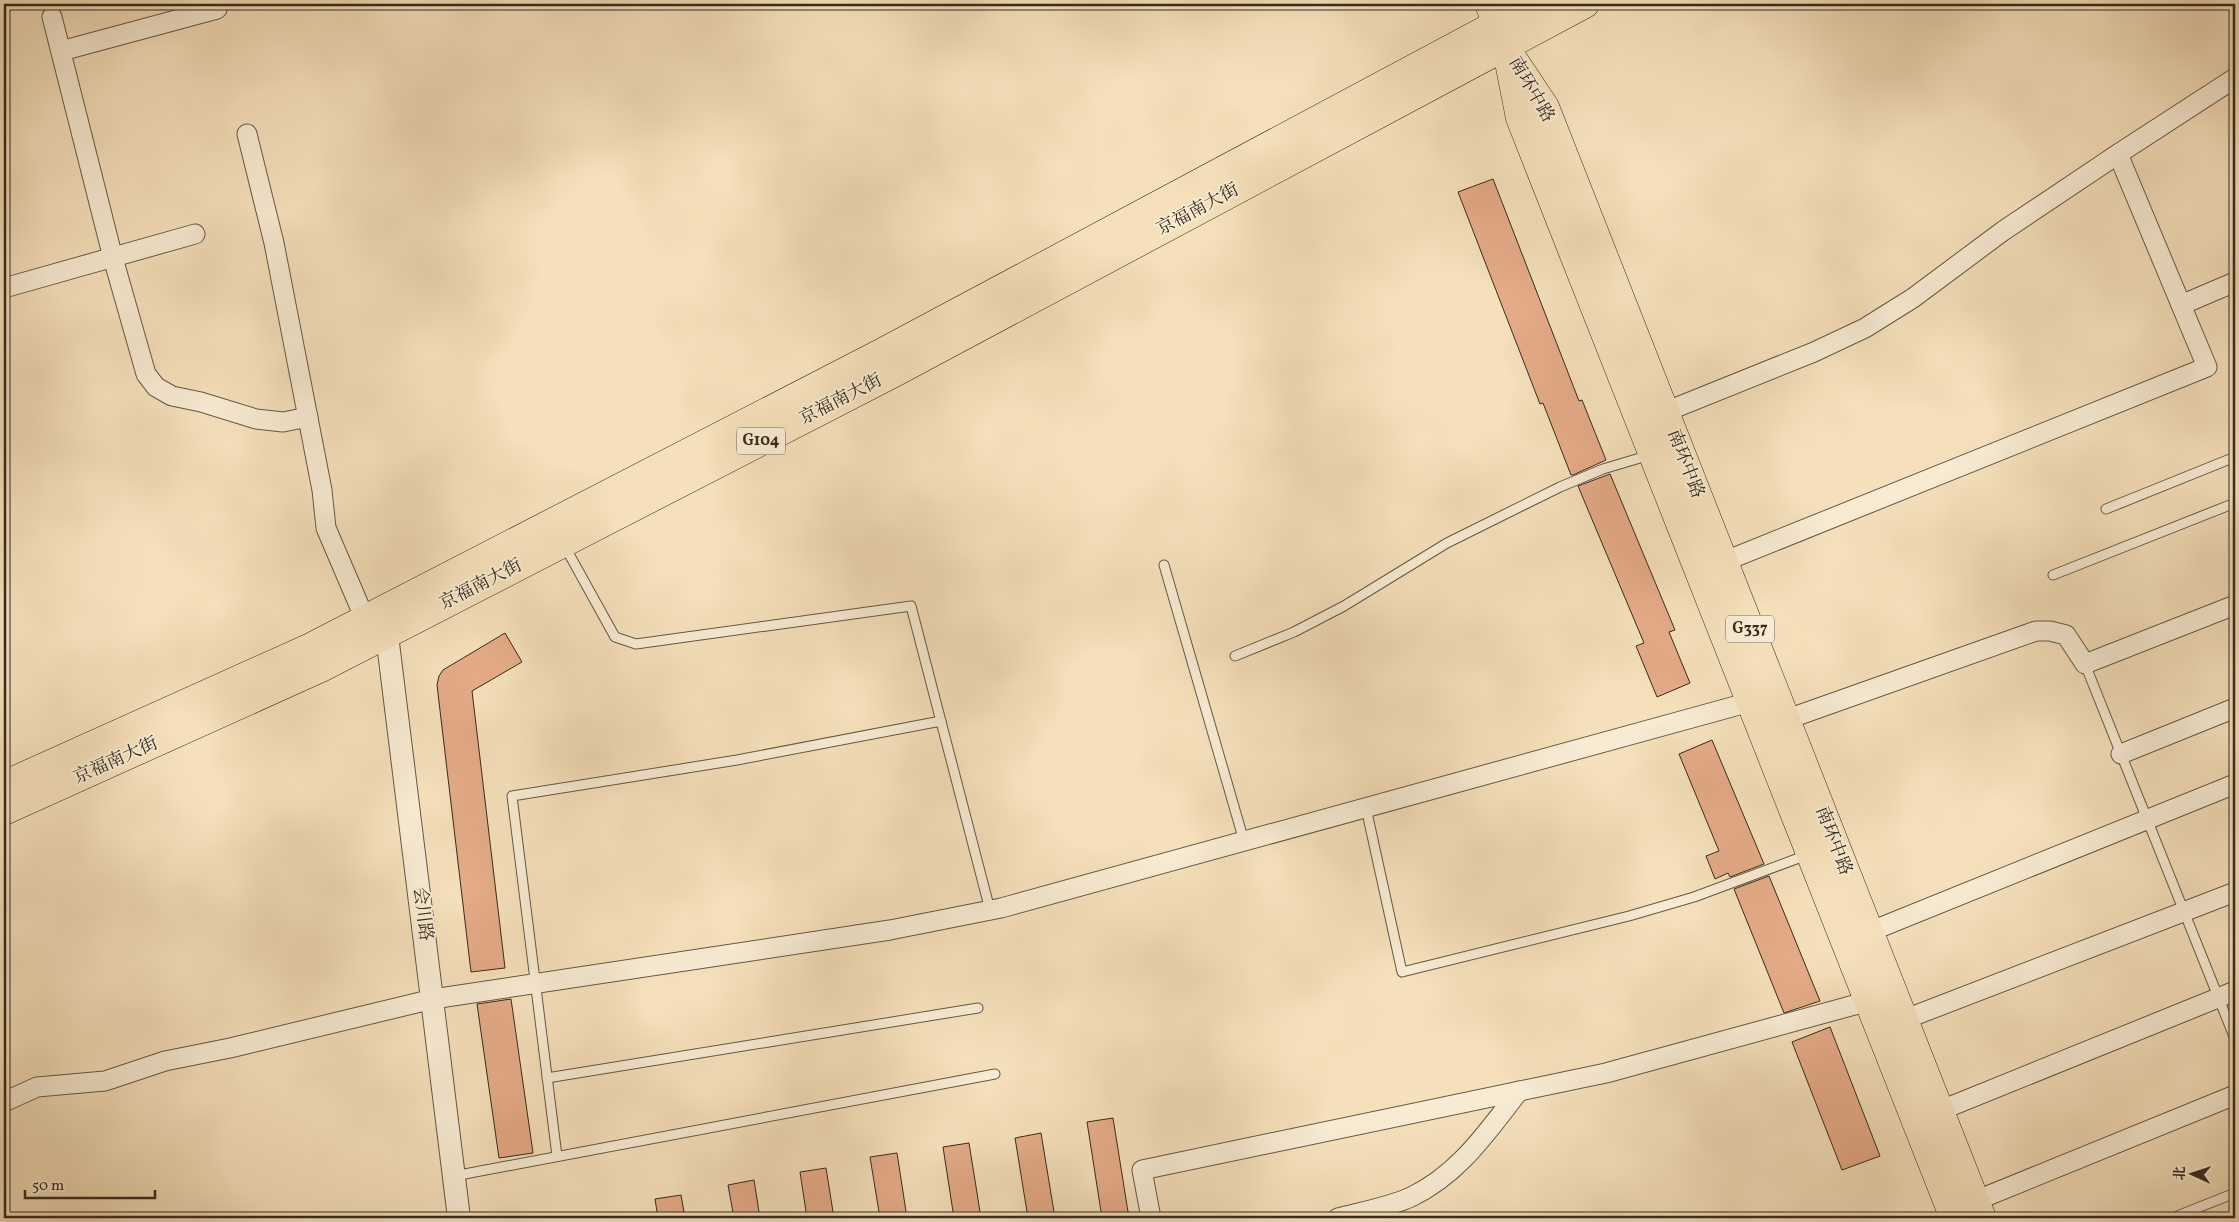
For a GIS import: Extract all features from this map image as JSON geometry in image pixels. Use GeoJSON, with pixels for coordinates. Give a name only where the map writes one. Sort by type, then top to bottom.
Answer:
{"type":"FeatureCollection","features":[{"type":"Feature","properties":{"kind":"highway","name":"G104"},"geometry":{"type":"LineString","coordinates":[[1497,25],[1534,4]]}},
{"type":"Feature","properties":{"kind":"highway","name":"G104"},"geometry":{"type":"LineString","coordinates":[[1497,25],[1585,4]]}},
{"type":"Feature","properties":{"kind":"highway","name":"南环中路"},"geometry":{"type":"LineString","coordinates":[[1497,25],[1545,108],[1979,1210]]}},
{"type":"Feature","properties":{"kind":"highway","name":"南环中路"},"geometry":{"type":"LineString","coordinates":[[1497,25],[1520,118],[1954,1218]]}},
{"type":"Feature","properties":{"kind":"highway","name":"京福南大街"},"geometry":{"type":"LineString","coordinates":[[4,786],[311,647],[563,543],[892,374],[1497,25]]}},
{"type":"Feature","properties":{"kind":"highway","name":"京福南大街"},"geometry":{"type":"LineString","coordinates":[[4,811],[321,668],[379,620],[1497,25]]}},
{"type":"Feature","properties":{"kind":"street"},"geometry":{"type":"LineString","coordinates":[[61,51],[217,9]]}},
{"type":"Feature","properties":{"kind":"street"},"geometry":{"type":"LineString","coordinates":[[52,17],[113,258],[146,374],[156,387],[172,396],[201,402],[256,419],[283,422],[308,418]]}},
{"type":"Feature","properties":{"kind":"street"},"geometry":{"type":"LineString","coordinates":[[1665,412],[1814,352],[1865,328],[1912,298],[2003,232],[2118,154],[2235,78]]}},
{"type":"Feature","properties":{"kind":"street"},"geometry":{"type":"LineString","coordinates":[[247,134],[274,243],[322,490],[326,528],[379,620]]}},
{"type":"Feature","properties":{"kind":"street"},"geometry":{"type":"LineString","coordinates":[[1723,562],[2207,367],[2118,154]]}},
{"type":"Feature","properties":{"kind":"street"},"geometry":{"type":"LineString","coordinates":[[4,288],[195,234]]}},
{"type":"Feature","properties":{"kind":"street"},"geometry":{"type":"LineString","coordinates":[[2181,305],[2235,282]]}},
{"type":"Feature","properties":{"kind":"street"},"geometry":{"type":"LineString","coordinates":[[1785,720],[2036,631],[2050,631],[2066,635],[2085,664],[2235,605]]}},
{"type":"Feature","properties":{"kind":"street","name":"会川路"},"geometry":{"type":"LineString","coordinates":[[379,620],[433,999],[459,1218]]}},
{"type":"Feature","properties":{"kind":"street"},"geometry":{"type":"LineString","coordinates":[[4,1102],[37,1087],[105,1080],[165,1061],[230,1048],[433,999],[890,930],[990,910],[1750,702]]}},
{"type":"Feature","properties":{"kind":"street"},"geometry":{"type":"LineString","coordinates":[[2121,754],[2235,708]]}},
{"type":"Feature","properties":{"kind":"street"},"geometry":{"type":"LineString","coordinates":[[1869,932],[2235,784]]}},
{"type":"Feature","properties":{"kind":"street"},"geometry":{"type":"LineString","coordinates":[[1903,1020],[2235,892]]}},
{"type":"Feature","properties":{"kind":"street"},"geometry":{"type":"LineString","coordinates":[[1939,1111],[2227,994]]}},
{"type":"Feature","properties":{"kind":"street"},"geometry":{"type":"LineString","coordinates":[[1151,1218],[1142,1170],[1606,1073],[1869,1002]]}},
{"type":"Feature","properties":{"kind":"street"},"geometry":{"type":"LineString","coordinates":[[1338,1218],[1410,1198],[1440,1181],[1470,1154],[1519,1091]]}},
{"type":"Feature","properties":{"kind":"street"},"geometry":{"type":"LineString","coordinates":[[1979,1210],[2235,1095]]}},
{"type":"Feature","properties":{"kind":"lane"},"geometry":{"type":"LineString","coordinates":[[1235,656],[1294,632],[1344,606],[1447,543],[1560,487],[1603,469],[1652,454]]}},
{"type":"Feature","properties":{"kind":"lane"},"geometry":{"type":"LineString","coordinates":[[2106,509],[2235,457]]}},
{"type":"Feature","properties":{"kind":"lane"},"geometry":{"type":"LineString","coordinates":[[2053,576],[2235,503]]}},
{"type":"Feature","properties":{"kind":"lane"},"geometry":{"type":"LineString","coordinates":[[563,543],[614,637],[636,644],[911,606],[990,910]]}},
{"type":"Feature","properties":{"kind":"lane"},"geometry":{"type":"LineString","coordinates":[[1164,565],[1244,841]]}},
{"type":"Feature","properties":{"kind":"lane"},"geometry":{"type":"LineString","coordinates":[[2085,664],[2184,911],[2227,994],[2235,1038]]}},
{"type":"Feature","properties":{"kind":"lane"},"geometry":{"type":"LineString","coordinates":[[557,1156],[512,796],[736,760],[941,721]]}},
{"type":"Feature","properties":{"kind":"lane"},"geometry":{"type":"LineString","coordinates":[[1366,808],[1402,972],[1629,916],[1694,897],[1810,854]]}},
{"type":"Feature","properties":{"kind":"lane"},"geometry":{"type":"LineString","coordinates":[[547,1078],[978,1008]]}},
{"type":"Feature","properties":{"kind":"lane"},"geometry":{"type":"LineString","coordinates":[[454,1176],[995,1074]]}},
{"type":"Feature","properties":{"kind":"lane"},"geometry":{"type":"LineString","coordinates":[[2172,1218],[2235,1193]]}},
{"type":"Feature","properties":{"kind":"building"},"geometry":{"type":"Polygon","coordinates":[[[1493,179],[1579,401],[1582,400],[1606,460],[1573,475],[1571,475],[1543,403],[1540,404],[1458,192],[1493,179]]]}},
{"type":"Feature","properties":{"kind":"building"},"geometry":{"type":"Polygon","coordinates":[[[1610,474],[1675,630],[1669,632],[1690,683],[1657,697],[1636,646],[1644,643],[1578,486],[1610,474]]]}},
{"type":"Feature","properties":{"kind":"building"},"geometry":{"type":"Polygon","coordinates":[[[505,633],[522,662],[472,691],[505,968],[471,972],[437,685],[443,670],[505,633]]]}},
{"type":"Feature","properties":{"kind":"building"},"geometry":{"type":"Polygon","coordinates":[[[1712,740],[1764,864],[1730,877],[1728,873],[1715,879],[1706,856],[1719,851],[1679,754],[1712,740]]]}},
{"type":"Feature","properties":{"kind":"building"},"geometry":{"type":"Polygon","coordinates":[[[1769,876],[1820,1001],[1784,1013],[1734,889],[1769,876]]]}},
{"type":"Feature","properties":{"kind":"building"},"geometry":{"type":"Polygon","coordinates":[[[511,999],[533,1153],[499,1158],[477,1004],[511,999]]]}},
{"type":"Feature","properties":{"kind":"building"},"geometry":{"type":"Polygon","coordinates":[[[1830,1027],[1880,1156],[1842,1170],[1792,1042],[1830,1027]]]}},
{"type":"Feature","properties":{"kind":"building"},"geometry":{"type":"Polygon","coordinates":[[[1113,1118],[1129,1218],[1102,1218],[1087,1122],[1113,1118]]]}},
{"type":"Feature","properties":{"kind":"building"},"geometry":{"type":"Polygon","coordinates":[[[1041,1133],[1055,1218],[1028,1218],[1015,1138],[1041,1133]]]}},
{"type":"Feature","properties":{"kind":"building"},"geometry":{"type":"Polygon","coordinates":[[[969,1143],[981,1218],[954,1218],[943,1147],[969,1143]]]}},
{"type":"Feature","properties":{"kind":"building"},"geometry":{"type":"Polygon","coordinates":[[[897,1153],[907,1218],[880,1218],[870,1157],[897,1153]]]}},
{"type":"Feature","properties":{"kind":"building"},"geometry":{"type":"Polygon","coordinates":[[[826,1168],[834,1218],[807,1218],[800,1172],[826,1168]]]}},
{"type":"Feature","properties":{"kind":"building"},"geometry":{"type":"Polygon","coordinates":[[[754,1180],[760,1218],[734,1218],[728,1185],[754,1180]]]}},
{"type":"Feature","properties":{"kind":"building"},"geometry":{"type":"Polygon","coordinates":[[[681,1195],[685,1218],[658,1218],[655,1199],[681,1195]]]}}]}
